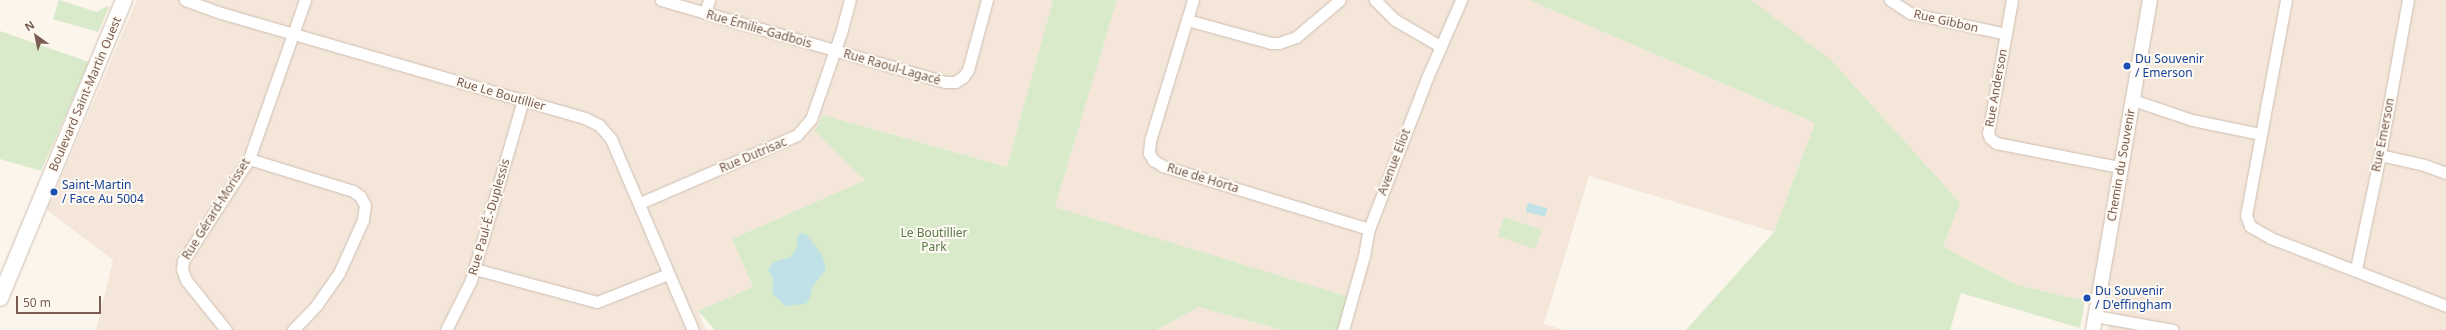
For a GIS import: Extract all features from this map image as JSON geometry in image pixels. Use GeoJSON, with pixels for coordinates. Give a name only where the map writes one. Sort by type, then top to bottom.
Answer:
{"type":"FeatureCollection","features":[{"type":"Feature","properties":{"kind":"main road","name":"Boulevard Saint-Martin Ouest"},"geometry":{"type":"LineString","coordinates":[[0,298],[124,0]]}},
{"type":"Feature","properties":{"kind":"street","name":"Rue Le Boutillier"},"geometry":{"type":"LineString","coordinates":[[185,0],[221,13],[589,119],[604,129],[611,139],[640,203],[668,274],[693,330]]}},
{"type":"Feature","properties":{"kind":"street","name":"Rue Gérard-Morisset"},"geometry":{"type":"LineString","coordinates":[[226,330],[186,280],[182,269],[182,261],[249,159],[305,0]]}},
{"type":"Feature","properties":{"kind":"street","name":"Rue Émilie-Gadbois"},"geometry":{"type":"LineString","coordinates":[[661,0],[834,50]]}},
{"type":"Feature","properties":{"kind":"street"},"geometry":{"type":"LineString","coordinates":[[705,13],[710,0]]}},
{"type":"Feature","properties":{"kind":"street","name":"Rue Dutrisac"},"geometry":{"type":"LineString","coordinates":[[640,203],[797,135],[811,119],[850,0]]}},
{"type":"Feature","properties":{"kind":"street","name":"Rue Raoul-Lagacé"},"geometry":{"type":"LineString","coordinates":[[834,50],[945,82],[955,82],[963,77],[968,70],[987,0]]}},
{"type":"Feature","properties":{"kind":"street","name":"Rue de Horta"},"geometry":{"type":"LineString","coordinates":[[1192,0],[1150,141],[1150,153],[1153,160],[1163,166],[1369,229]]}},
{"type":"Feature","properties":{"kind":"street"},"geometry":{"type":"LineString","coordinates":[[1187,20],[1271,43],[1279,43],[1296,37],[1340,0]]}},
{"type":"Feature","properties":{"kind":"street"},"geometry":{"type":"LineString","coordinates":[[1374,0],[1395,20],[1440,46]]}},
{"type":"Feature","properties":{"kind":"street","name":"Avenue Eliot"},"geometry":{"type":"LineString","coordinates":[[1343,330],[1364,256],[1369,229],[1440,46],[1461,0]]}},
{"type":"Feature","properties":{"kind":"street","name":"Rue Gibbon"},"geometry":{"type":"LineString","coordinates":[[1890,0],[1910,13],[2006,34]]}},
{"type":"Feature","properties":{"kind":"street","name":"Rue Anderson"},"geometry":{"type":"LineString","coordinates":[[2012,0],[1988,130],[1991,140],[2016,147],[2120,167]]}},
{"type":"Feature","properties":{"kind":"street","name":"Chemin du Souvenir"},"geometry":{"type":"LineString","coordinates":[[2093,330],[2150,0]]}},
{"type":"Feature","properties":{"kind":"street"},"geometry":{"type":"LineString","coordinates":[[2286,0],[2246,215],[2250,226],[2271,238],[2356,269],[2446,306]]}},
{"type":"Feature","properties":{"kind":"street","name":"Rue Emerson"},"geometry":{"type":"LineString","coordinates":[[2356,269],[2380,155],[2408,0]]}},
{"type":"Feature","properties":{"kind":"street","name":"Rue Paul-É.-Duplessis"},"geometry":{"type":"LineString","coordinates":[[446,330],[461,302],[475,269],[523,100]]}},
{"type":"Feature","properties":{"kind":"street"},"geometry":{"type":"LineString","coordinates":[[2133,100],[2192,120],[2261,134]]}},
{"type":"Feature","properties":{"kind":"street"},"geometry":{"type":"LineString","coordinates":[[2380,155],[2424,165],[2446,173]]}},
{"type":"Feature","properties":{"kind":"street"},"geometry":{"type":"LineString","coordinates":[[249,159],[348,189],[360,196],[365,205],[361,225],[339,273],[317,305],[293,330]]}},
{"type":"Feature","properties":{"kind":"street"},"geometry":{"type":"LineString","coordinates":[[475,269],[597,302],[668,274]]}},
{"type":"Feature","properties":{"kind":"street"},"geometry":{"type":"LineString","coordinates":[[2096,316],[2173,330]]}},
{"type":"Feature","properties":{"kind":"shaded area"},"geometry":{"type":"Polygon","coordinates":[[[137,0],[1053,0],[1007,167],[823,115],[819,124],[846,160],[865,180],[732,239],[753,287],[698,311],[706,330],[96,330],[113,260],[47,210],[137,0]]]}},
{"type":"Feature","properties":{"kind":"shaded area"},"geometry":{"type":"Polygon","coordinates":[[[1117,0],[1529,0],[1815,123],[1774,232],[1589,176],[1544,324],[1564,330],[1343,330],[1097,221],[1055,207],[1117,0]]]}},
{"type":"Feature","properties":{"kind":"shaded area"},"geometry":{"type":"Polygon","coordinates":[[[1751,0],[2446,0],[2446,330],[2107,330],[2111,307],[2017,285],[1943,247],[1751,0]]]}},
{"type":"Feature","properties":{"kind":"shaded area"},"geometry":{"type":"Polygon","coordinates":[[[1199,307],[1282,330],[1156,330],[1199,307]]]}},
{"type":"Feature","properties":{"kind":"green space"},"geometry":{"type":"Polygon","coordinates":[[[59,0],[97,12],[107,6],[109,7],[98,32],[53,19],[59,0]]]}},
{"type":"Feature","properties":{"kind":"green space","name":"Le Boutillier Park"},"geometry":{"type":"Polygon","coordinates":[[[1053,0],[1117,0],[1055,207],[1352,298],[1343,330],[1282,330],[1199,307],[1156,330],[715,330],[698,311],[753,287],[732,239],[865,180],[815,131],[823,115],[1007,167],[1053,0]]]}},
{"type":"Feature","properties":{"kind":"green space"},"geometry":{"type":"Polygon","coordinates":[[[1529,0],[1751,0],[1831,60],[1960,203],[1943,247],[2017,285],[2085,301],[2080,328],[1961,293],[1950,330],[1686,330],[1774,232],[1815,123],[1529,0]]]}},
{"type":"Feature","properties":{"kind":"green space"},"geometry":{"type":"Polygon","coordinates":[[[0,31],[89,62],[41,171],[0,159],[0,31]]]}},
{"type":"Feature","properties":{"kind":"green space"},"geometry":{"type":"Polygon","coordinates":[[[1504,217],[1542,230],[1535,249],[1497,236],[1504,217]]]}},
{"type":"Feature","properties":{"kind":"water"},"geometry":{"type":"Polygon","coordinates":[[[1528,203],[1547,208],[1545,217],[1526,212],[1528,203]]]}},
{"type":"Feature","properties":{"kind":"water"},"geometry":{"type":"Polygon","coordinates":[[[802,233],[806,234],[822,255],[826,269],[812,288],[809,300],[805,304],[785,306],[772,293],[773,279],[768,270],[774,262],[791,257],[797,247],[798,235],[802,233]]]}},
{"type":"Feature","properties":{"kind":"place","name":"Du Souvenir / Emerson"},"geometry":{"type":"Point","coordinates":[2127,66]}},
{"type":"Feature","properties":{"kind":"place","name":"Saint-Martin / Face Au 5004"},"geometry":{"type":"Point","coordinates":[54,192]}},
{"type":"Feature","properties":{"kind":"place","name":"Du Souvenir / D'effingham"},"geometry":{"type":"Point","coordinates":[2087,298]}}]}
